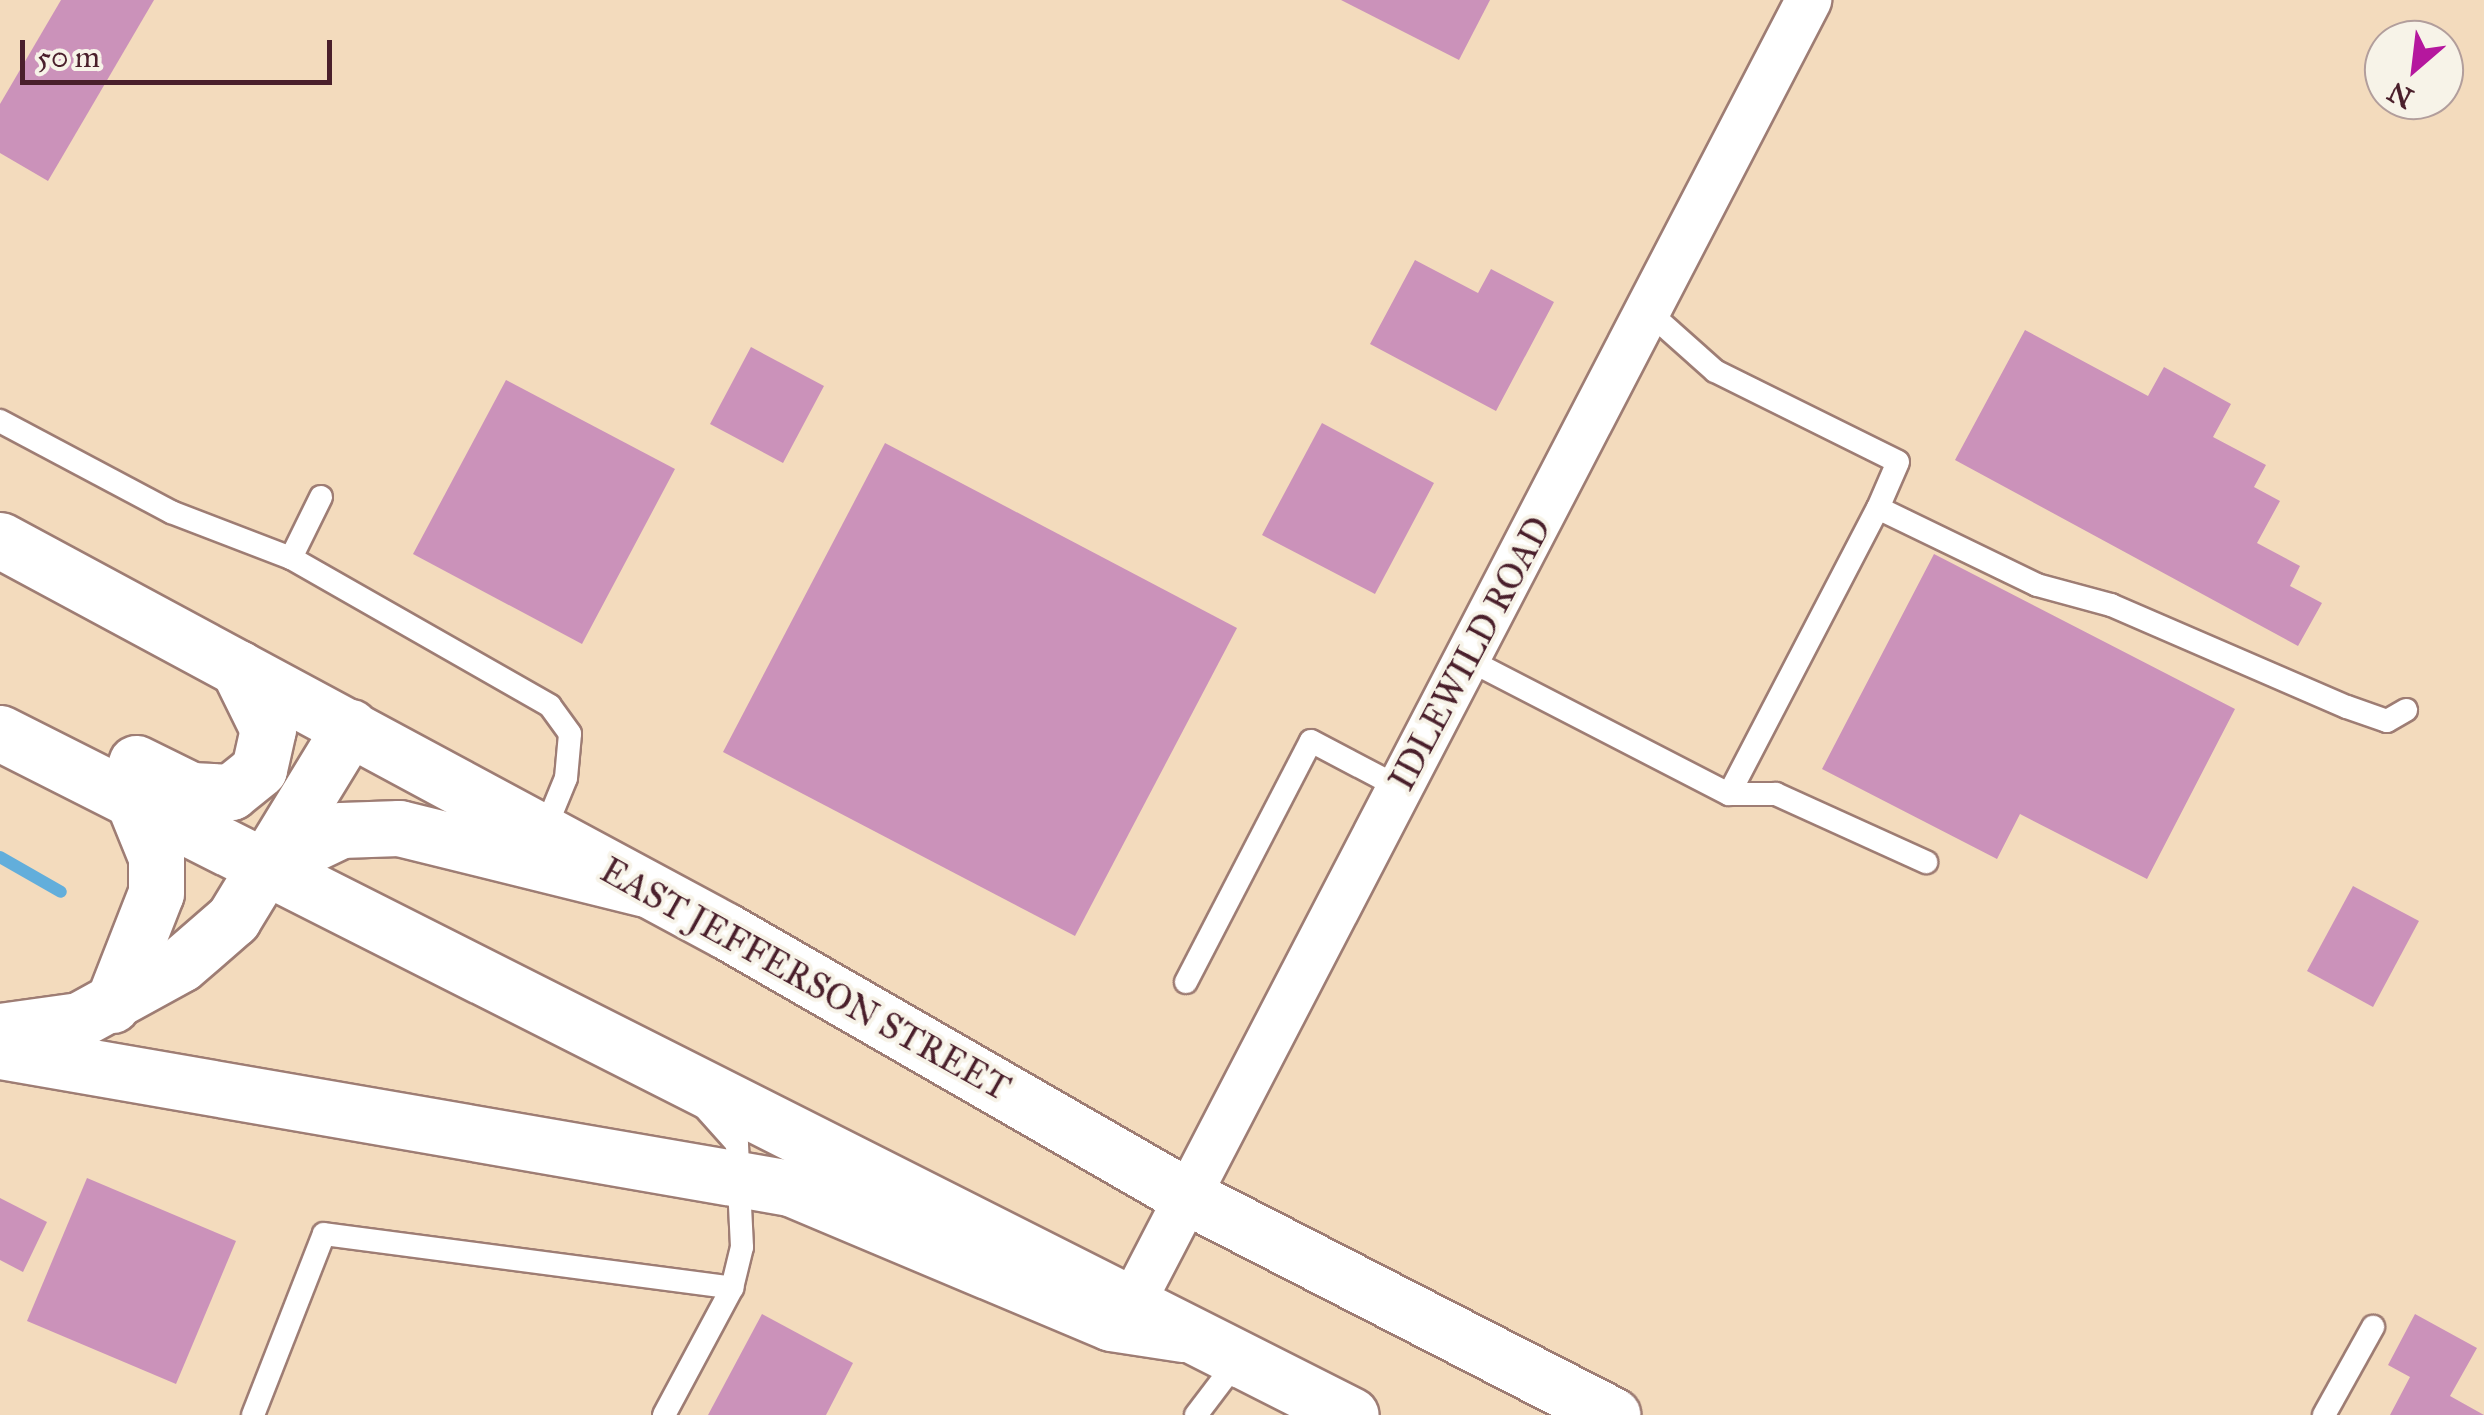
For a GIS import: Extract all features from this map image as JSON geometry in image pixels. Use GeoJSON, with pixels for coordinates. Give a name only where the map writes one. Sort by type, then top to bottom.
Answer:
{"type":"FeatureCollection","features":[{"type":"Feature","properties":{"kind":"main road","name":"EAST JEFFERSON STREET"},"geometry":{"type":"LineString","coordinates":[[0,540],[645,889],[1190,1198],[1613,1415]]}},
{"type":"Feature","properties":{"kind":"main road"},"geometry":{"type":"LineString","coordinates":[[0,730],[71,732],[191,790],[232,792],[259,770],[268,729],[238,668]]}},
{"type":"Feature","properties":{"kind":"main road"},"geometry":{"type":"LineString","coordinates":[[0,1031],[79,1020],[112,1005],[233,918],[350,727]]}},
{"type":"Feature","properties":{"kind":"main road"},"geometry":{"type":"LineString","coordinates":[[0,730],[626,1045],[1236,1361],[1351,1415]]}},
{"type":"Feature","properties":{"kind":"main road"},"geometry":{"type":"LineString","coordinates":[[112,1005],[156,894],[156,857],[132,798]]}},
{"type":"Feature","properties":{"kind":"main road"},"geometry":{"type":"LineString","coordinates":[[268,865],[342,830],[400,828],[645,889]]}},
{"type":"Feature","properties":{"kind":"main road"},"geometry":{"type":"LineString","coordinates":[[0,1051],[790,1188],[1111,1324],[1183,1334]]}},
{"type":"Feature","properties":{"kind":"street","name":"IDLEWILD ROAD"},"geometry":{"type":"LineString","coordinates":[[1130,1306],[1190,1198],[1650,313],[1808,0]]}},
{"type":"Feature","properties":{"kind":"lane"},"geometry":{"type":"LineString","coordinates":[[1650,313],[1715,372],[1898,462],[1878,508],[1729,794]]}},
{"type":"Feature","properties":{"kind":"lane"},"geometry":{"type":"LineString","coordinates":[[0,421],[171,512],[291,558],[550,706],[570,734],[566,778],[543,834]]}},
{"type":"Feature","properties":{"kind":"lane"},"geometry":{"type":"LineString","coordinates":[[291,558],[321,497]]}},
{"type":"Feature","properties":{"kind":"lane"},"geometry":{"type":"LineString","coordinates":[[1878,508],[2037,585],[2111,605],[2347,707],[2387,721],[2406,710]]}},
{"type":"Feature","properties":{"kind":"lane"},"geometry":{"type":"LineString","coordinates":[[1468,660],[1729,794],[1776,794],[1926,862]]}},
{"type":"Feature","properties":{"kind":"lane"},"geometry":{"type":"LineString","coordinates":[[1186,982],[1310,741],[1400,788]]}},
{"type":"Feature","properties":{"kind":"lane"},"geometry":{"type":"LineString","coordinates":[[626,1045],[691,1094],[737,1144],[743,1180],[732,1288],[664,1415]]}},
{"type":"Feature","properties":{"kind":"lane"},"geometry":{"type":"LineString","coordinates":[[253,1415],[324,1234],[732,1288]]}},
{"type":"Feature","properties":{"kind":"lane"},"geometry":{"type":"LineString","coordinates":[[2324,1415],[2373,1327]]}},
{"type":"Feature","properties":{"kind":"lane"},"geometry":{"type":"LineString","coordinates":[[1196,1415],[1236,1361]]}},
{"type":"Feature","properties":{"kind":"building"},"geometry":{"type":"Polygon","coordinates":[[[61,0],[154,0],[48,181],[0,153],[0,104],[61,0]]]}},
{"type":"Feature","properties":{"kind":"building"},"geometry":{"type":"Polygon","coordinates":[[[1341,0],[1490,0],[1459,60],[1341,0]]]}},
{"type":"Feature","properties":{"kind":"building"},"geometry":{"type":"Polygon","coordinates":[[[1415,260],[1478,293],[1491,269],[1554,302],[1496,411],[1370,344],[1415,260]]]}},
{"type":"Feature","properties":{"kind":"building"},"geometry":{"type":"Polygon","coordinates":[[[2025,330],[2148,396],[2164,367],[2231,404],[2213,437],[2266,465],[2254,487],[2280,501],[2257,543],[2300,566],[2290,586],[2322,603],[2298,646],[1955,460],[2025,330]]]}},
{"type":"Feature","properties":{"kind":"building"},"geometry":{"type":"Polygon","coordinates":[[[751,347],[824,386],[783,463],[710,424],[751,347]]]}},
{"type":"Feature","properties":{"kind":"building"},"geometry":{"type":"Polygon","coordinates":[[[506,380],[675,469],[582,644],[413,554],[506,380]]]}},
{"type":"Feature","properties":{"kind":"building"},"geometry":{"type":"Polygon","coordinates":[[[1322,423],[1434,483],[1375,594],[1262,535],[1322,423]]]}},
{"type":"Feature","properties":{"kind":"building"},"geometry":{"type":"Polygon","coordinates":[[[885,443],[1237,628],[1075,936],[723,752],[885,443]]]}},
{"type":"Feature","properties":{"kind":"building"},"geometry":{"type":"Polygon","coordinates":[[[1934,554],[2235,709],[2147,879],[2020,814],[1997,859],[1822,769],[1934,554]]]}},
{"type":"Feature","properties":{"kind":"building"},"geometry":{"type":"Polygon","coordinates":[[[2353,886],[2419,921],[2373,1007],[2307,971],[2353,886]]]}},
{"type":"Feature","properties":{"kind":"building"},"geometry":{"type":"Polygon","coordinates":[[[87,1178],[236,1241],[176,1384],[27,1321],[87,1178]]]}},
{"type":"Feature","properties":{"kind":"building"},"geometry":{"type":"Polygon","coordinates":[[[0,1198],[47,1222],[23,1272],[0,1260],[0,1198]]]}},
{"type":"Feature","properties":{"kind":"building"},"geometry":{"type":"Polygon","coordinates":[[[762,1314],[853,1363],[826,1415],[708,1415],[762,1314]]]}},
{"type":"Feature","properties":{"kind":"building"},"geometry":{"type":"Polygon","coordinates":[[[2415,1314],[2477,1348],[2450,1396],[2484,1415],[2390,1415],[2410,1377],[2388,1365],[2415,1314]]]}},
{"type":"Feature","properties":{"kind":"waterway"},"geometry":{"type":"LineString","coordinates":[[0,857],[61,892]]}}]}
